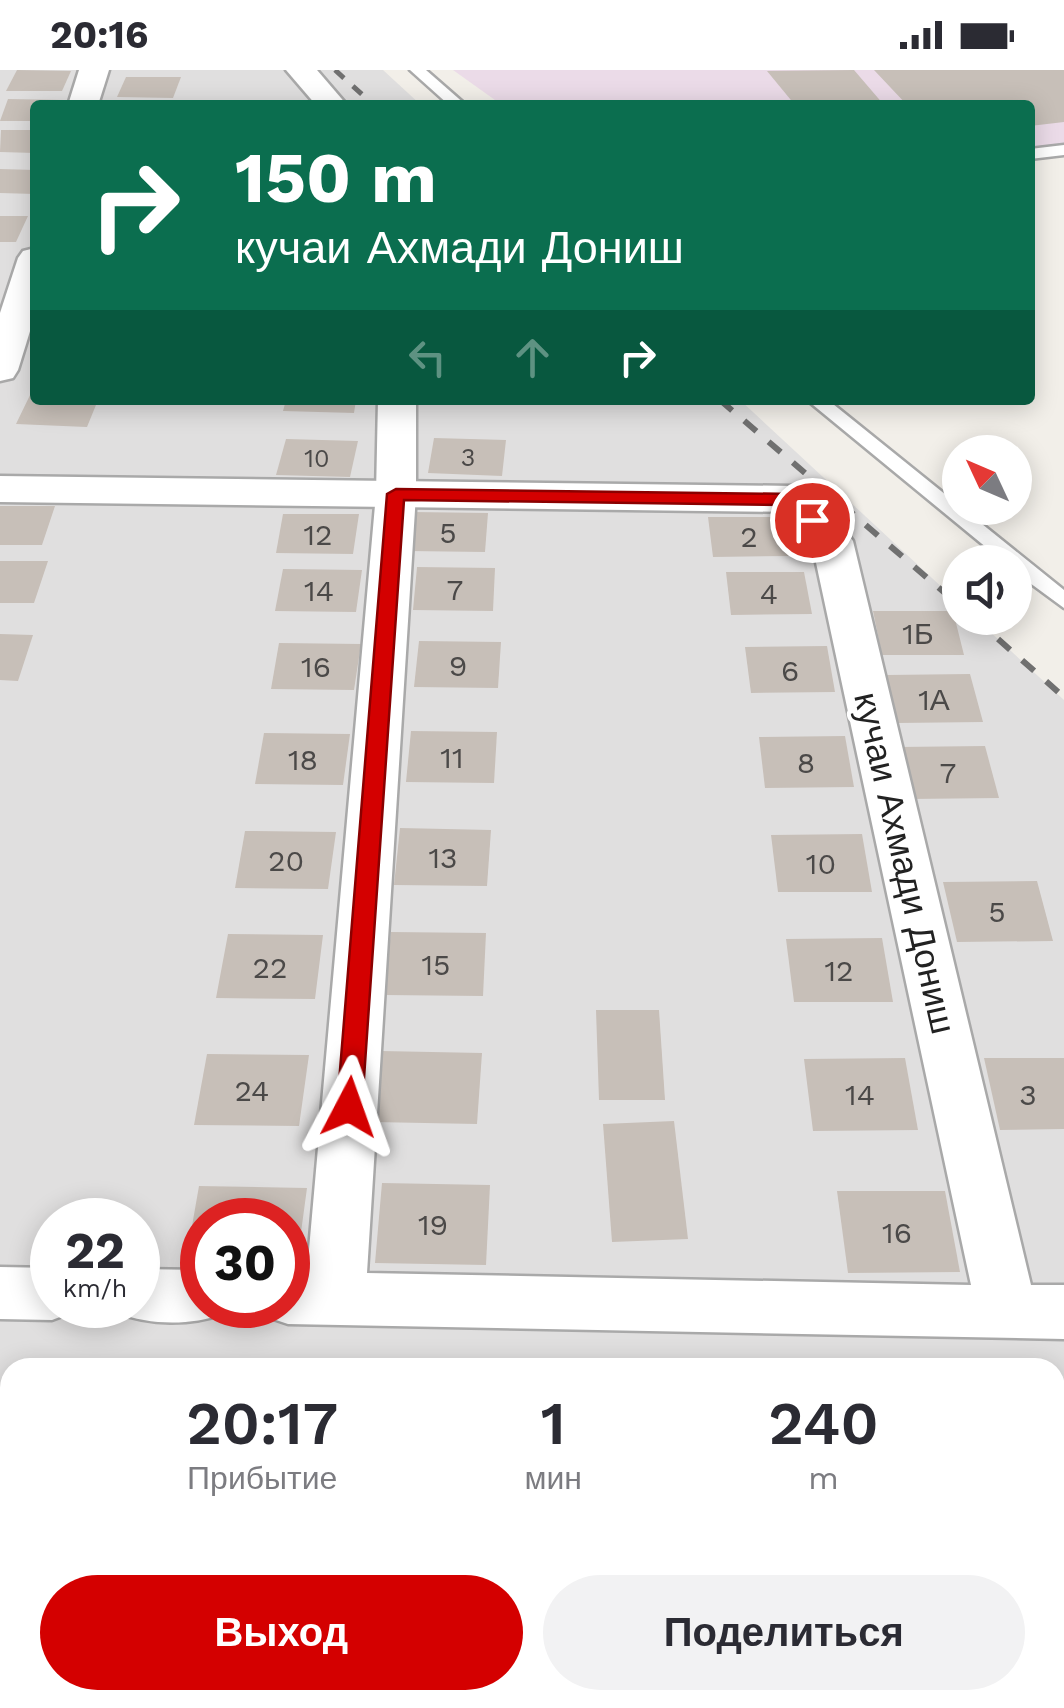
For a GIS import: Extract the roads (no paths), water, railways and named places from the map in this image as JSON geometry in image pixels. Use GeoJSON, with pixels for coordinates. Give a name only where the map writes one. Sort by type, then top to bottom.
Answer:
{"type":"FeatureCollection","features":[{"type":"Feature","properties":{"kind":"street"},"geometry":{"type":"LineString","coordinates":[[85,100],[94,70]]}},
{"type":"Feature","properties":{"kind":"street"},"geometry":{"type":"LineString","coordinates":[[302,70],[328,100]]}},
{"type":"Feature","properties":{"kind":"street"},"geometry":{"type":"LineString","coordinates":[[0,370],[30,274]]}},
{"type":"Feature","properties":{"kind":"street"},"geometry":{"type":"LineString","coordinates":[[311,1298],[396,494],[397,405]]}},
{"type":"Feature","properties":{"kind":"street","name":"кучаи Ахмади Дониш"},"geometry":{"type":"LineString","coordinates":[[0,489],[793,499],[832,541],[1036,1312],[311,1298]]}},
{"type":"Feature","properties":{"kind":"street"},"geometry":{"type":"LineString","coordinates":[[0,1293],[30,1294]]}},
{"type":"Feature","properties":{"kind":"lane"},"geometry":{"type":"LineString","coordinates":[[417,70],[452,100]]}},
{"type":"Feature","properties":{"kind":"lane"},"geometry":{"type":"LineString","coordinates":[[1035,153],[1064,150]]}},
{"type":"Feature","properties":{"kind":"lane"},"geometry":{"type":"LineString","coordinates":[[822,405],[1064,601]]}},
{"type":"Feature","properties":{"kind":"railway"},"geometry":{"type":"LineString","coordinates":[[335,70],[368,100]]}},
{"type":"Feature","properties":{"kind":"railway"},"geometry":{"type":"LineString","coordinates":[[726,405],[942,591]]}},
{"type":"Feature","properties":{"kind":"railway"},"geometry":{"type":"LineString","coordinates":[[993,635],[1064,697]]}}]}
